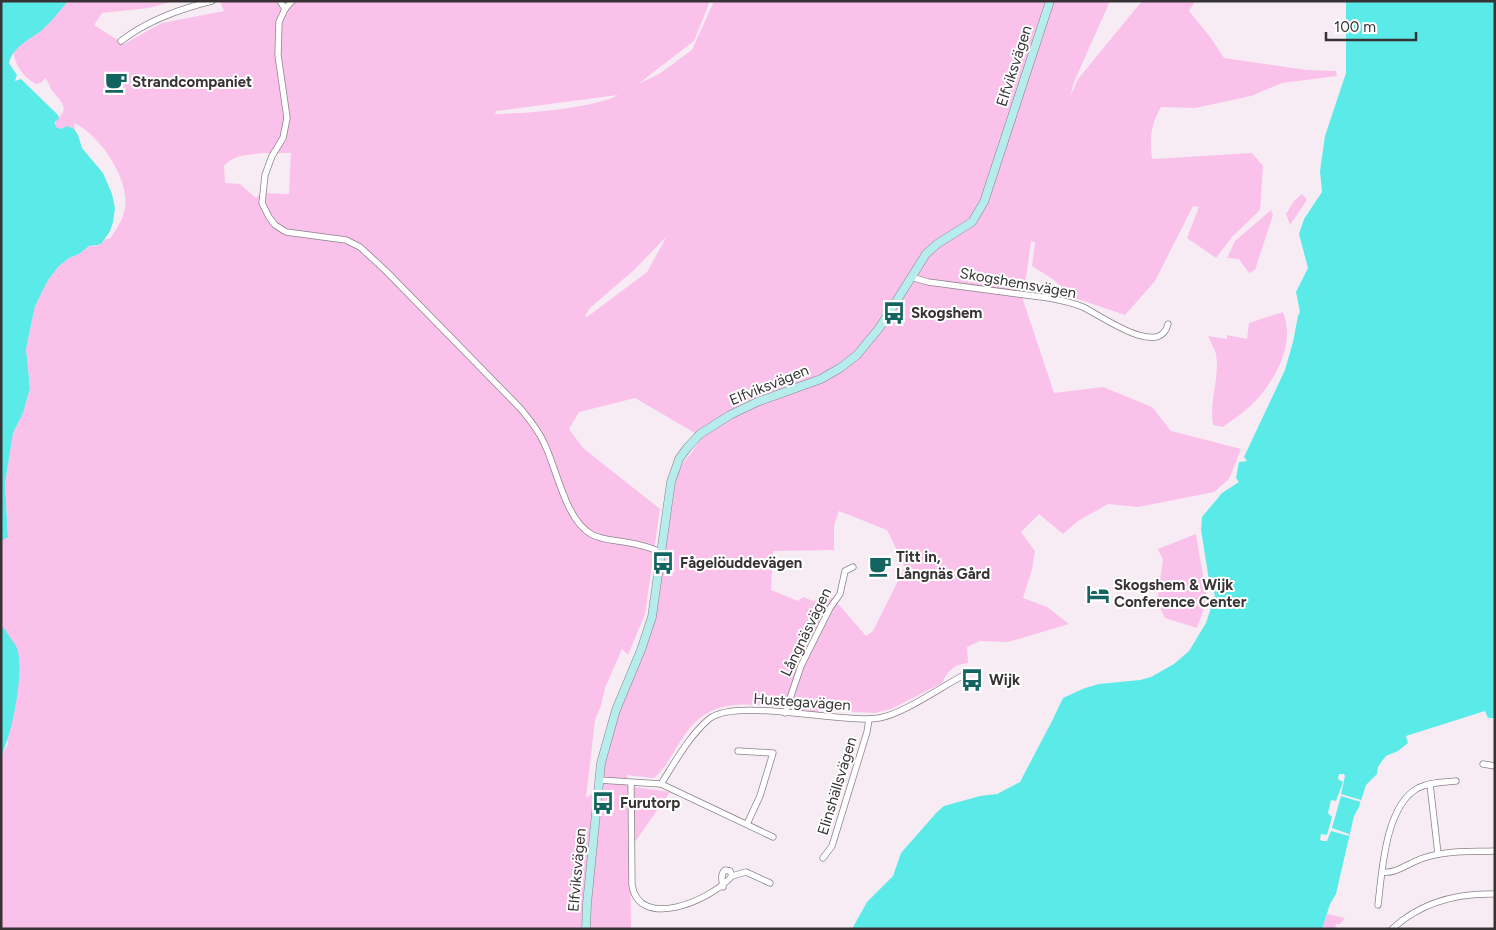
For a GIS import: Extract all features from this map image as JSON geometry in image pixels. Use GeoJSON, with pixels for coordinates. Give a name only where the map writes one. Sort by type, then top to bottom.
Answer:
{"type":"FeatureCollection","features":[{"type":"Feature","properties":{"kind":"street"},"geometry":{"type":"LineString","coordinates":[[121,41],[156,19],[182,8],[212,1]]}},
{"type":"Feature","properties":{"kind":"street"},"geometry":{"type":"LineString","coordinates":[[280,1],[285,9]]}},
{"type":"Feature","properties":{"kind":"street"},"geometry":{"type":"LineString","coordinates":[[292,1],[285,9],[279,22],[278,56],[287,118],[283,138],[272,156],[265,175],[262,203],[269,217],[275,225],[286,232],[346,240],[360,248],[386,271],[535,425],[544,442],[571,510],[584,530],[595,536],[648,547],[662,553]]}},
{"type":"Feature","properties":{"kind":"street","name":"Elfviksvägen"},"geometry":{"type":"LineString","coordinates":[[586,929],[586,904],[601,763],[611,724],[652,617],[662,553],[667,502],[672,474],[679,459],[694,440],[709,427],[748,406],[821,379],[853,358],[873,337],[931,249],[972,222],[981,209],[1050,1]]}},
{"type":"Feature","properties":{"kind":"street","name":"Skogshemsvägen"},"geometry":{"type":"LineString","coordinates":[[911,277],[928,282],[1064,301],[1082,307],[1128,331],[1147,338],[1160,336],[1165,332],[1168,324]]}},
{"type":"Feature","properties":{"kind":"street","name":"Långnäsvägen"},"geometry":{"type":"LineString","coordinates":[[785,713],[800,666],[830,608],[840,594],[845,571],[853,567]]}},
{"type":"Feature","properties":{"kind":"street","name":"Hustegavägen"},"geometry":{"type":"LineString","coordinates":[[661,784],[696,731],[711,718],[725,712],[744,710],[869,719],[888,716],[964,675]]}},
{"type":"Feature","properties":{"kind":"street","name":"Elinshällsvägen"},"geometry":{"type":"LineString","coordinates":[[823,858],[832,846],[867,732],[869,719]]}},
{"type":"Feature","properties":{"kind":"street"},"geometry":{"type":"LineString","coordinates":[[738,751],[773,753],[760,796],[747,824]]}},
{"type":"Feature","properties":{"kind":"street"},"geometry":{"type":"LineString","coordinates":[[1483,764],[1495,766]]}},
{"type":"Feature","properties":{"kind":"street"},"geometry":{"type":"LineString","coordinates":[[599,780],[661,784],[773,836]]}},
{"type":"Feature","properties":{"kind":"street"},"geometry":{"type":"LineString","coordinates":[[1378,905],[1389,836],[1397,812],[1409,795],[1419,788],[1430,784],[1456,781]]}},
{"type":"Feature","properties":{"kind":"street"},"geometry":{"type":"LineString","coordinates":[[631,782],[632,886],[634,899],[639,909],[649,914]]}},
{"type":"Feature","properties":{"kind":"street"},"geometry":{"type":"LineString","coordinates":[[1430,784],[1438,854]]}},
{"type":"Feature","properties":{"kind":"street"},"geometry":{"type":"LineString","coordinates":[[1383,872],[1389,873],[1419,859],[1438,854],[1495,851]]}},
{"type":"Feature","properties":{"kind":"street"},"geometry":{"type":"LineString","coordinates":[[723,887],[723,871],[730,871],[732,876]]}},
{"type":"Feature","properties":{"kind":"street"},"geometry":{"type":"LineString","coordinates":[[672,914],[691,908],[712,896],[732,876],[746,872],[770,883]]}},
{"type":"Feature","properties":{"kind":"street"},"geometry":{"type":"LineString","coordinates":[[1392,929],[1414,911],[1431,904],[1464,895],[1495,894]]}},
{"type":"Feature","properties":{"kind":"shaded area"},"geometry":{"type":"Polygon","coordinates":[[[68,1],[173,1],[149,8],[102,13],[94,25],[124,44],[162,23],[224,11],[220,1],[710,1],[694,41],[638,84],[659,74],[692,50],[714,1],[1110,1],[1074,82],[1070,97],[1078,79],[1142,1],[1195,1],[1189,11],[1211,38],[1224,58],[1307,70],[1336,71],[1337,76],[1282,83],[1251,96],[1195,108],[1161,107],[1152,132],[1152,159],[1252,153],[1263,166],[1260,210],[1232,237],[1216,258],[1187,238],[1199,207],[1193,206],[1155,281],[1125,315],[1072,297],[1054,280],[1032,266],[1035,242],[1031,241],[1023,300],[1054,393],[1103,387],[1152,407],[1171,431],[1241,449],[1229,479],[1214,492],[1138,507],[1108,504],[1078,521],[1063,534],[1039,514],[1021,532],[1035,551],[1032,569],[1023,598],[1047,607],[1069,624],[1008,642],[980,641],[967,647],[968,663],[952,669],[942,683],[891,709],[875,713],[819,710],[819,713],[793,711],[793,708],[763,705],[734,705],[708,713],[697,721],[686,733],[663,768],[654,778],[627,775],[627,786],[670,792],[630,849],[631,929],[1,929],[1,756],[8,744],[4,628],[1,628],[1,541],[8,536],[5,484],[13,433],[23,413],[30,388],[26,349],[35,306],[48,280],[59,266],[69,258],[79,254],[89,246],[98,245],[106,239],[110,239],[121,221],[125,208],[123,184],[111,159],[93,137],[74,123],[75,131],[67,126],[61,129],[56,127],[56,120],[63,112],[63,104],[45,78],[41,83],[36,84],[21,71],[16,62],[13,52],[44,28],[68,1]],[[618,95],[496,111],[495,114],[523,113],[577,107],[608,100],[618,95]],[[291,153],[248,155],[232,159],[224,166],[225,183],[240,184],[256,198],[262,193],[289,194],[291,153]],[[667,236],[634,270],[590,308],[585,316],[587,317],[647,272],[667,236]],[[635,398],[579,412],[569,429],[583,448],[660,509],[645,614],[628,655],[622,649],[605,688],[601,706],[595,720],[586,798],[601,788],[604,756],[611,732],[655,621],[676,479],[680,467],[701,440],[695,433],[635,398]],[[839,511],[834,526],[834,550],[773,551],[771,590],[798,601],[803,597],[813,601],[833,598],[866,636],[873,631],[905,567],[887,530],[839,511]]]}},
{"type":"Feature","properties":{"kind":"shaded area"},"geometry":{"type":"Polygon","coordinates":[[[1302,194],[1307,200],[1290,225],[1286,214],[1294,201],[1302,194]]]}},
{"type":"Feature","properties":{"kind":"shaded area"},"geometry":{"type":"Polygon","coordinates":[[[1271,210],[1273,215],[1255,270],[1249,273],[1239,259],[1227,258],[1235,241],[1271,210]]]}},
{"type":"Feature","properties":{"kind":"shaded area"},"geometry":{"type":"Polygon","coordinates":[[[1283,312],[1287,334],[1286,346],[1283,357],[1272,379],[1259,397],[1242,413],[1223,427],[1213,425],[1212,407],[1217,363],[1216,354],[1208,336],[1227,339],[1227,335],[1247,339],[1249,323],[1283,312]]]}},
{"type":"Feature","properties":{"kind":"shaded area"},"geometry":{"type":"Polygon","coordinates":[[[1196,534],[1207,600],[1197,628],[1165,618],[1157,602],[1163,560],[1158,549],[1196,534]]]}},
{"type":"Feature","properties":{"kind":"shaded area"},"geometry":{"type":"Polygon","coordinates":[[[1327,914],[1345,918],[1340,924],[1336,924],[1335,929],[1322,929],[1327,914]]]}},
{"type":"Feature","properties":{"kind":"water"},"geometry":{"type":"Polygon","coordinates":[[[1,1],[68,1],[44,28],[15,51],[9,63],[17,75],[15,81],[21,79],[58,115],[59,118],[55,122],[56,127],[61,129],[67,126],[74,129],[82,148],[103,173],[112,194],[115,208],[110,231],[102,243],[89,246],[59,266],[48,280],[35,306],[26,349],[30,388],[23,413],[13,433],[5,484],[8,537],[1,541],[1,1]]]}},
{"type":"Feature","properties":{"kind":"water"},"geometry":{"type":"Polygon","coordinates":[[[1346,1],[1495,1],[1495,718],[1488,718],[1485,711],[1406,736],[1408,743],[1398,751],[1386,756],[1378,767],[1377,774],[1366,785],[1354,816],[1336,894],[1330,904],[1322,929],[852,929],[867,902],[893,876],[901,853],[937,812],[944,806],[980,796],[997,794],[1020,782],[1063,698],[1099,684],[1140,680],[1151,677],[1174,664],[1189,651],[1206,623],[1215,595],[1209,580],[1201,530],[1202,517],[1222,493],[1239,482],[1236,478],[1239,462],[1247,461],[1244,457],[1285,370],[1293,342],[1300,312],[1296,292],[1308,268],[1299,234],[1304,219],[1322,192],[1320,171],[1325,136],[1346,73],[1346,1]]]}},
{"type":"Feature","properties":{"kind":"water"},"geometry":{"type":"Polygon","coordinates":[[[1,628],[4,628],[17,648],[19,671],[13,719],[1,756],[1,628]]]}},
{"type":"Feature","properties":{"kind":"pier"},"geometry":{"type":"Polygon","coordinates":[[[1339,774],[1344,774],[1345,776],[1341,794],[1361,800],[1361,802],[1341,796],[1332,828],[1349,834],[1349,836],[1331,831],[1327,841],[1323,841],[1320,840],[1321,834],[1327,835],[1332,817],[1328,813],[1331,800],[1336,801],[1343,782],[1338,779],[1339,774]]]}},
{"type":"Feature","properties":{"kind":"place","name":"Strandcompaniet"},"geometry":{"type":"Point","coordinates":[116,82]}},
{"type":"Feature","properties":{"kind":"place","name":"Skogshem"},"geometry":{"type":"Point","coordinates":[894,313]}},
{"type":"Feature","properties":{"kind":"place","name":"Fågelöuddevägen"},"geometry":{"type":"Point","coordinates":[663,563]}},
{"type":"Feature","properties":{"kind":"place","name":"Titt in, Långnäs Gård"},"geometry":{"type":"Point","coordinates":[880,566]}},
{"type":"Feature","properties":{"kind":"place","name":"Skogshem & Wijk Conference Center"},"geometry":{"type":"Point","coordinates":[1098,594]}},
{"type":"Feature","properties":{"kind":"place","name":"Wijk"},"geometry":{"type":"Point","coordinates":[972,680]}},
{"type":"Feature","properties":{"kind":"place","name":"Furutorp"},"geometry":{"type":"Point","coordinates":[603,803]}}]}
